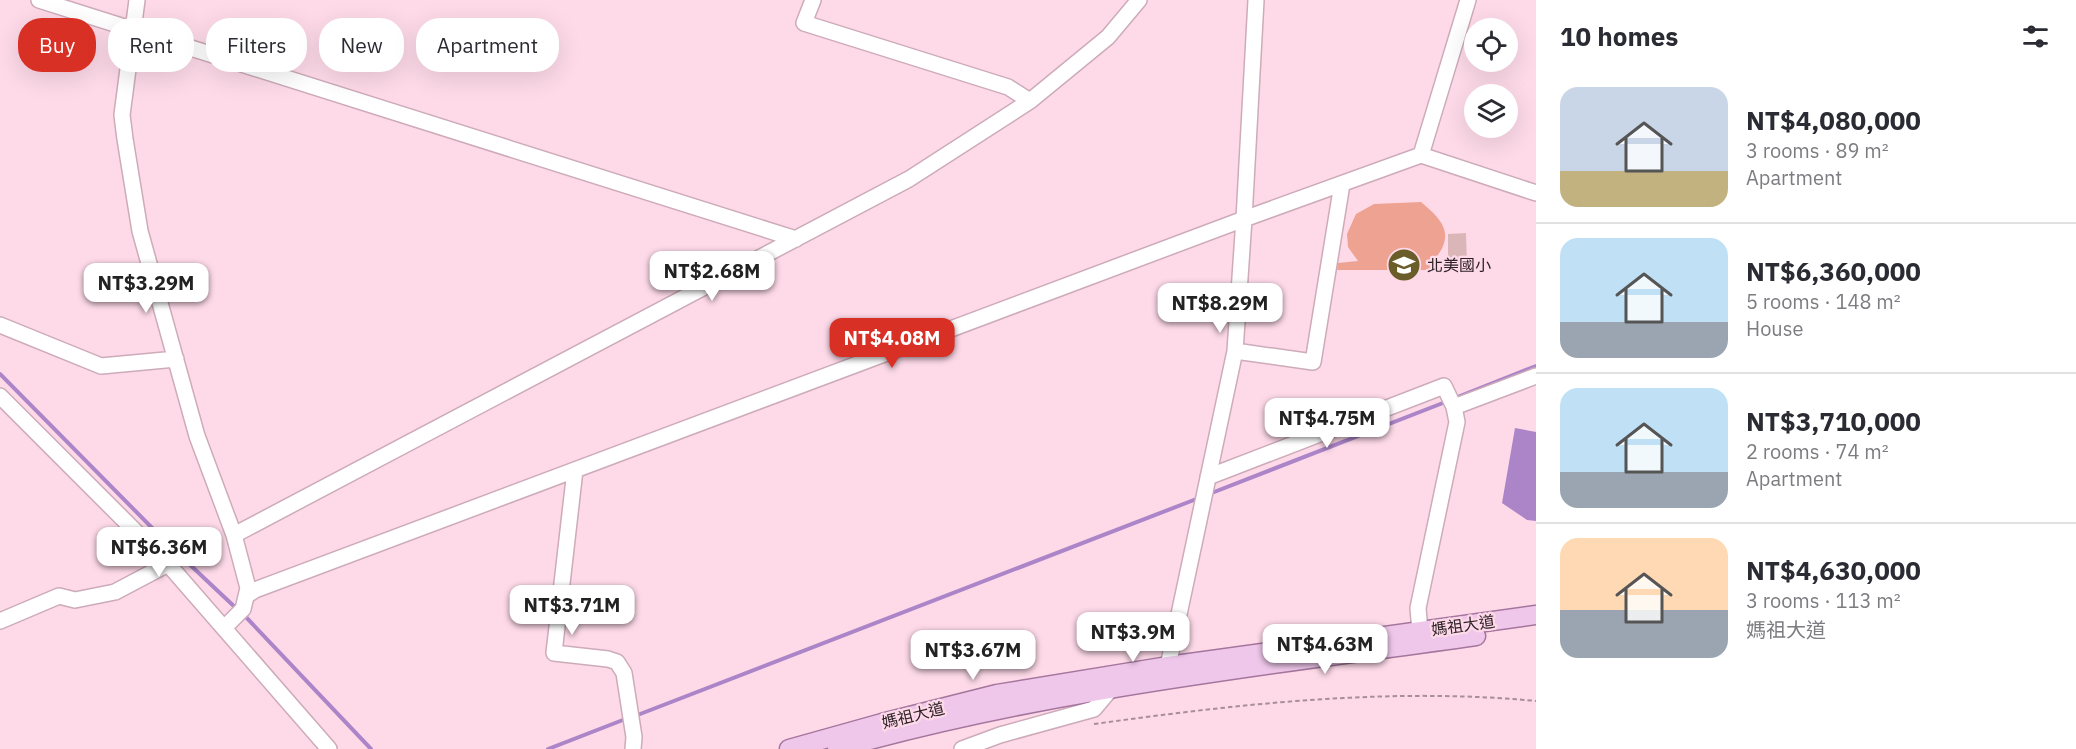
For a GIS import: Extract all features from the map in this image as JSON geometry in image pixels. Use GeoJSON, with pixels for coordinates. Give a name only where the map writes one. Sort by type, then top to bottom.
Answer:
{"type":"FeatureCollection","features":[{"type":"Feature","properties":{"kind":"main road","name":"媽祖大道"},"geometry":{"type":"LineString","coordinates":[[789,749],[997,694],[1168,666],[1536,615]]}},
{"type":"Feature","properties":{"kind":"main road","name":"媽祖大道"},"geometry":{"type":"LineString","coordinates":[[837,749],[910,729],[1031,703],[1230,670],[1536,627]]}},
{"type":"Feature","properties":{"kind":"street"},"geometry":{"type":"LineString","coordinates":[[39,0],[108,22]]}},
{"type":"Feature","properties":{"kind":"street"},"geometry":{"type":"LineString","coordinates":[[134,18],[136,0]]}},
{"type":"Feature","properties":{"kind":"street"},"geometry":{"type":"LineString","coordinates":[[813,0],[804,23],[1008,87],[1030,101]]}},
{"type":"Feature","properties":{"kind":"street"},"geometry":{"type":"LineString","coordinates":[[234,535],[909,179],[1030,101],[1108,37],[1139,0]]}},
{"type":"Feature","properties":{"kind":"street"},"geometry":{"type":"LineString","coordinates":[[962,749],[1000,735],[1094,709],[1110,690],[1168,666],[1235,351],[1256,0]]}},
{"type":"Feature","properties":{"kind":"street"},"geometry":{"type":"LineString","coordinates":[[1421,155],[1468,0]]}},
{"type":"Feature","properties":{"kind":"street"},"geometry":{"type":"LineString","coordinates":[[194,49],[796,239]]}},
{"type":"Feature","properties":{"kind":"street"},"geometry":{"type":"LineString","coordinates":[[128,72],[122,115],[140,231],[197,436],[234,535],[248,588],[243,609],[224,628]]}},
{"type":"Feature","properties":{"kind":"street"},"geometry":{"type":"LineString","coordinates":[[246,596],[255,590],[1244,219],[1421,155],[1536,193]]}},
{"type":"Feature","properties":{"kind":"street"},"geometry":{"type":"LineString","coordinates":[[1235,351],[1313,362],[1342,184]]}},
{"type":"Feature","properties":{"kind":"street"},"geometry":{"type":"LineString","coordinates":[[0,325],[100,366],[176,359]]}},
{"type":"Feature","properties":{"kind":"street"},"geometry":{"type":"LineString","coordinates":[[1454,407],[1536,376]]}},
{"type":"Feature","properties":{"kind":"street"},"geometry":{"type":"LineString","coordinates":[[1208,477],[1444,386],[1454,407],[1457,422],[1418,608],[1420,631]]}},
{"type":"Feature","properties":{"kind":"street"},"geometry":{"type":"LineString","coordinates":[[0,396],[168,564],[329,749]]}},
{"type":"Feature","properties":{"kind":"street"},"geometry":{"type":"LineString","coordinates":[[575,470],[554,653],[617,662],[624,673],[634,737],[633,749]]}},
{"type":"Feature","properties":{"kind":"street"},"geometry":{"type":"LineString","coordinates":[[2,620],[59,596],[75,600],[114,592],[168,564]]}},
{"type":"Feature","properties":{"kind":"path"},"geometry":{"type":"LineString","coordinates":[[1091,724],[1186,711],[1331,699],[1484,696],[1536,701]]}},
{"type":"Feature","properties":{"kind":"shaded area"},"geometry":{"type":"Polygon","coordinates":[[[1421,202],[1436,216],[1444,229],[1444,243],[1434,260],[1442,260],[1443,270],[1337,270],[1338,263],[1358,261],[1348,247],[1347,234],[1356,214],[1374,204],[1421,202]]]}},
{"type":"Feature","properties":{"kind":"shaded area"},"geometry":{"type":"Polygon","coordinates":[[[1515,428],[1536,432],[1536,521],[1527,520],[1502,503],[1515,428]]]}},
{"type":"Feature","properties":{"kind":"building"},"geometry":{"type":"Polygon","coordinates":[[[1466,233],[1467,264],[1460,264],[1460,270],[1448,270],[1448,234],[1466,233]]]}},
{"type":"Feature","properties":{"kind":"waterway"},"geometry":{"type":"LineString","coordinates":[[1455,398],[1536,366]]}},
{"type":"Feature","properties":{"kind":"waterway"},"geometry":{"type":"LineString","coordinates":[[0,374],[169,545],[238,610]]}},
{"type":"Feature","properties":{"kind":"waterway"},"geometry":{"type":"LineString","coordinates":[[1209,494],[1448,401]]}},
{"type":"Feature","properties":{"kind":"waterway"},"geometry":{"type":"LineString","coordinates":[[635,716],[1199,498]]}},
{"type":"Feature","properties":{"kind":"waterway"},"geometry":{"type":"LineString","coordinates":[[244,615],[371,749]]}},
{"type":"Feature","properties":{"kind":"waterway"},"geometry":{"type":"LineString","coordinates":[[548,749],[628,718]]}},
{"type":"Feature","properties":{"kind":"place","name":"北美國小"},"geometry":{"type":"Point","coordinates":[1404,265]}}]}
